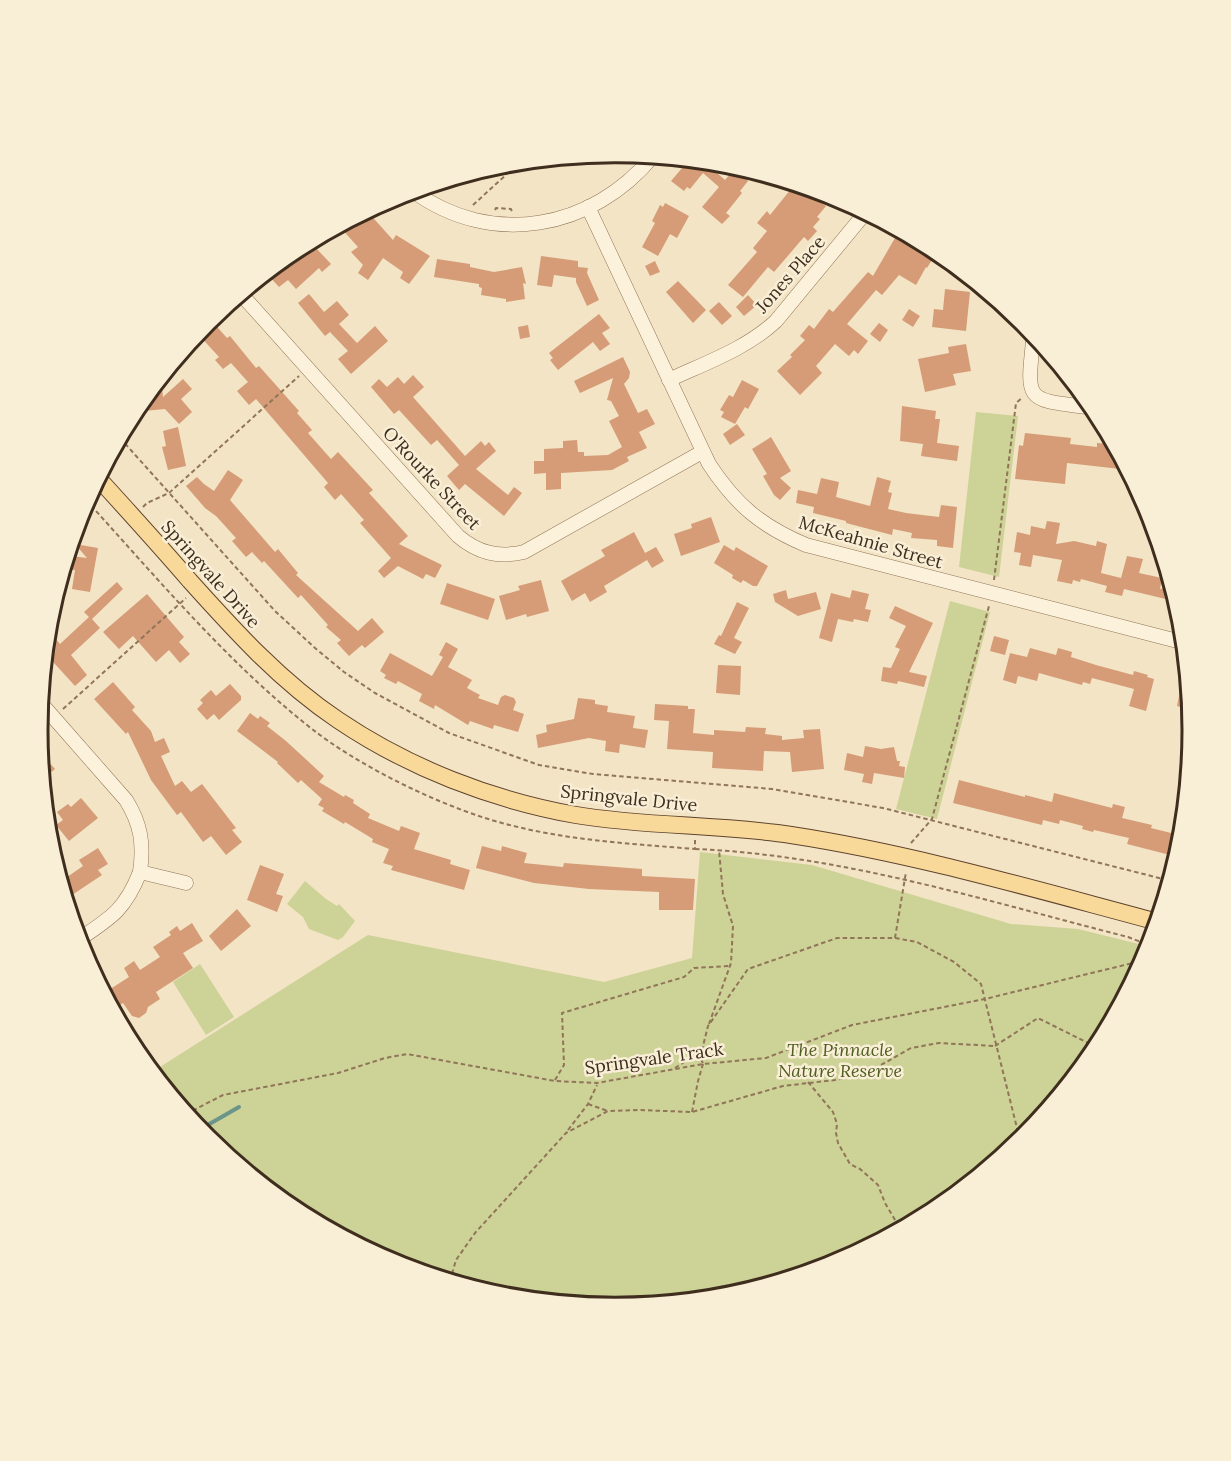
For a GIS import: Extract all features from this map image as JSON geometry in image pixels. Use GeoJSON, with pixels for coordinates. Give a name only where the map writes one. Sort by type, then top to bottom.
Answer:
{"type":"FeatureCollection","features":[{"type":"Feature","properties":{"kind":"main road","name":"Springvale Drive"},"geometry":{"type":"LineString","coordinates":[[104,485],[245,642],[285,679],[338,720],[401,757],[453,780],[510,800],[578,815],[792,835],[908,858],[1150,920]]}},
{"type":"Feature","properties":{"kind":"street"},"geometry":{"type":"LineString","coordinates":[[422,197],[462,216],[506,225],[521,226],[550,222],[563,219],[588,207],[627,182],[645,164]]}},
{"type":"Feature","properties":{"kind":"street","name":"McKeahnie Street"},"geometry":{"type":"LineString","coordinates":[[588,207],[702,452],[725,488],[756,519],[780,534],[806,545],[1175,641]]}},
{"type":"Feature","properties":{"kind":"street","name":"Jones Place"},"geometry":{"type":"LineString","coordinates":[[669,380],[762,334],[776,321],[860,219]]}},
{"type":"Feature","properties":{"kind":"street","name":"O'Rourke Street"},"geometry":{"type":"LineString","coordinates":[[246,300],[458,536],[473,547],[490,554],[508,556],[524,552],[702,452]]}},
{"type":"Feature","properties":{"kind":"street"},"geometry":{"type":"LineString","coordinates":[[1032,346],[1029,375],[1030,391],[1038,399],[1047,402],[1081,406]]}},
{"type":"Feature","properties":{"kind":"street"},"geometry":{"type":"LineString","coordinates":[[48,712],[126,800],[140,830],[143,852],[140,872],[131,893],[110,919],[86,935]]}},
{"type":"Feature","properties":{"kind":"street"},"geometry":{"type":"LineString","coordinates":[[140,872],[186,883]]}},
{"type":"Feature","properties":{"kind":"path"},"geometry":{"type":"LineString","coordinates":[[468,209],[507,174]]}},
{"type":"Feature","properties":{"kind":"path"},"geometry":{"type":"LineString","coordinates":[[492,213],[496,208],[511,209],[511,212],[516,215]]}},
{"type":"Feature","properties":{"kind":"path"},"geometry":{"type":"LineString","coordinates":[[133,517],[147,503],[169,493],[307,368]]}},
{"type":"Feature","properties":{"kind":"path"},"geometry":{"type":"LineString","coordinates":[[895,938],[912,841],[932,819],[992,593],[1016,403]]}},
{"type":"Feature","properties":{"kind":"path"},"geometry":{"type":"LineString","coordinates":[[126,444],[275,611],[315,648],[344,672],[375,693],[449,733],[539,765],[593,774],[772,789],[831,798],[932,819],[1163,879]]}},
{"type":"Feature","properties":{"kind":"path"},"geometry":{"type":"LineString","coordinates":[[54,717],[197,588]]}},
{"type":"Feature","properties":{"kind":"path"},"geometry":{"type":"LineString","coordinates":[[695,849],[826,864],[905,880],[1142,942]]}},
{"type":"Feature","properties":{"kind":"path"},"geometry":{"type":"LineString","coordinates":[[692,1112],[704,1064],[700,1058],[708,1026],[730,966],[733,926],[723,894],[719,850]]}},
{"type":"Feature","properties":{"kind":"path"},"geometry":{"type":"LineString","coordinates":[[708,1026],[748,969],[837,938],[895,938],[917,942],[954,962],[981,984],[1017,1132]]}},
{"type":"Feature","properties":{"kind":"path","name":"Springvale Track"},"geometry":{"type":"LineString","coordinates":[[194,1110],[223,1095],[338,1073],[385,1058],[407,1054],[555,1081],[597,1083],[704,1064],[766,1058],[852,1025],[985,999],[1133,963]]}},
{"type":"Feature","properties":{"kind":"path"},"geometry":{"type":"LineString","coordinates":[[555,1081],[564,1065],[562,1013],[684,976],[694,968],[730,966]]}},
{"type":"Feature","properties":{"kind":"path"},"geometry":{"type":"LineString","coordinates":[[588,1104],[608,1111],[692,1112],[783,1086],[865,1074],[911,1048],[939,1043],[995,1046],[1038,1018],[1089,1043]]}},
{"type":"Feature","properties":{"kind":"path"},"geometry":{"type":"LineString","coordinates":[[672,1070],[687,1060],[700,1058]]}},
{"type":"Feature","properties":{"kind":"path"},"geometry":{"type":"LineString","coordinates":[[808,1082],[833,1112],[837,1124],[838,1143],[850,1164],[860,1169],[878,1185],[897,1223]]}},
{"type":"Feature","properties":{"kind":"path"},"geometry":{"type":"LineString","coordinates":[[452,1274],[456,1260],[475,1233],[566,1133],[588,1104],[597,1083]]}},
{"type":"Feature","properties":{"kind":"path"},"geometry":{"type":"LineString","coordinates":[[566,1133],[608,1111]]}},
{"type":"Feature","properties":{"kind":"green space"},"geometry":{"type":"Polygon","coordinates":[[[976,412],[1018,416],[999,577],[959,567],[976,412]]]}},
{"type":"Feature","properties":{"kind":"green space"},"geometry":{"type":"Polygon","coordinates":[[[950,601],[990,612],[937,819],[896,809],[950,601]]]}},
{"type":"Feature","properties":{"kind":"green space","name":"The Pinnacle Nature Reserve"},"geometry":{"type":"Polygon","coordinates":[[[700,852],[812,865],[1011,924],[1078,929],[1141,945],[1107,1014],[1066,1076],[1017,1132],[961,1181],[899,1222],[833,1255],[762,1279],[690,1293],[616,1298],[541,1293],[469,1279],[398,1255],[332,1222],[270,1181],[214,1132],[159,1068],[368,935],[604,982],[692,958],[700,852]]]}},
{"type":"Feature","properties":{"kind":"green space"},"geometry":{"type":"Polygon","coordinates":[[[305,881],[326,899],[337,906],[339,904],[355,921],[343,937],[338,940],[309,929],[303,917],[287,904],[305,881]]]}},
{"type":"Feature","properties":{"kind":"green space"},"geometry":{"type":"Polygon","coordinates":[[[200,964],[234,1017],[206,1035],[173,982],[200,964]]]}},
{"type":"Feature","properties":{"kind":"building"},"geometry":{"type":"Polygon","coordinates":[[[683,167],[716,172],[725,180],[729,175],[746,179],[748,181],[740,191],[742,193],[726,213],[730,216],[722,224],[702,207],[719,187],[703,173],[690,189],[687,187],[684,191],[671,181],[683,167]]]}},
{"type":"Feature","properties":{"kind":"building"},"geometry":{"type":"Polygon","coordinates":[[[790,190],[824,203],[826,206],[817,217],[820,219],[813,227],[817,231],[808,241],[804,237],[774,272],[768,267],[743,297],[728,285],[757,252],[753,248],[767,231],[757,223],[767,211],[770,215],[790,190]]]}},
{"type":"Feature","properties":{"kind":"building"},"geometry":{"type":"Polygon","coordinates":[[[665,203],[689,216],[677,238],[670,234],[658,256],[642,247],[655,223],[652,221],[660,205],[663,207],[665,203]]]}},
{"type":"Feature","properties":{"kind":"building"},"geometry":{"type":"Polygon","coordinates":[[[373,218],[393,240],[396,235],[430,256],[409,284],[400,278],[403,272],[383,258],[368,280],[358,273],[363,265],[351,252],[358,247],[345,232],[373,218]]]}},
{"type":"Feature","properties":{"kind":"building"},"geometry":{"type":"Polygon","coordinates":[[[895,237],[932,260],[916,285],[899,275],[882,295],[876,290],[847,324],[868,341],[858,354],[854,350],[849,356],[835,344],[816,366],[822,373],[800,395],[777,371],[805,340],[800,336],[809,325],[814,329],[829,309],[833,312],[868,272],[873,276],[895,237]]]}},
{"type":"Feature","properties":{"kind":"building"},"geometry":{"type":"Polygon","coordinates":[[[317,249],[331,264],[322,272],[319,268],[296,289],[288,280],[279,287],[272,279],[317,249]]]}},
{"type":"Feature","properties":{"kind":"building"},"geometry":{"type":"Polygon","coordinates":[[[541,256],[578,261],[578,267],[588,268],[587,273],[599,300],[587,306],[576,278],[554,275],[552,287],[537,285],[541,256]]]}},
{"type":"Feature","properties":{"kind":"building"},"geometry":{"type":"Polygon","coordinates":[[[437,259],[470,264],[470,267],[494,272],[522,267],[526,284],[523,283],[525,299],[506,302],[506,299],[481,295],[482,288],[479,284],[434,277],[437,259]]]}},
{"type":"Feature","properties":{"kind":"building"},"geometry":{"type":"Polygon","coordinates":[[[655,261],[660,272],[650,276],[645,266],[655,261]]]}},
{"type":"Feature","properties":{"kind":"building"},"geometry":{"type":"Polygon","coordinates":[[[678,281],[706,310],[693,323],[666,292],[678,281]]]}},
{"type":"Feature","properties":{"kind":"building"},"geometry":{"type":"Polygon","coordinates":[[[945,289],[970,292],[966,331],[932,327],[934,309],[943,310],[945,289]]]}},
{"type":"Feature","properties":{"kind":"building"},"geometry":{"type":"Polygon","coordinates":[[[309,294],[324,312],[337,301],[349,315],[339,324],[357,343],[375,326],[388,341],[351,374],[338,359],[348,351],[330,332],[325,336],[298,303],[309,294]]]}},
{"type":"Feature","properties":{"kind":"building"},"geometry":{"type":"Polygon","coordinates":[[[748,295],[757,305],[744,316],[736,307],[748,295]]]}},
{"type":"Feature","properties":{"kind":"building"},"geometry":{"type":"Polygon","coordinates":[[[719,302],[732,316],[722,325],[709,311],[719,302]]]}},
{"type":"Feature","properties":{"kind":"building"},"geometry":{"type":"Polygon","coordinates":[[[909,309],[920,316],[913,327],[902,320],[909,309]]]}},
{"type":"Feature","properties":{"kind":"building"},"geometry":{"type":"Polygon","coordinates":[[[599,314],[610,328],[602,333],[610,344],[600,351],[593,342],[558,370],[550,360],[553,358],[549,353],[599,314]]]}},
{"type":"Feature","properties":{"kind":"building"},"geometry":{"type":"Polygon","coordinates":[[[879,323],[888,330],[880,342],[870,334],[879,323]]]}},
{"type":"Feature","properties":{"kind":"building"},"geometry":{"type":"Polygon","coordinates":[[[528,325],[530,337],[520,339],[518,327],[528,325]]]}},
{"type":"Feature","properties":{"kind":"building"},"geometry":{"type":"Polygon","coordinates":[[[217,326],[227,338],[230,336],[256,368],[259,366],[299,411],[297,413],[312,430],[308,433],[331,459],[338,452],[373,490],[369,493],[408,536],[399,544],[442,565],[435,578],[426,574],[423,579],[398,566],[384,578],[378,571],[391,558],[360,523],[364,520],[341,494],[335,500],[324,487],[328,483],[256,399],[249,405],[237,391],[248,382],[231,363],[223,369],[215,360],[219,357],[204,340],[217,326]]]}},
{"type":"Feature","properties":{"kind":"building"},"geometry":{"type":"Polygon","coordinates":[[[966,344],[971,371],[953,374],[956,385],[925,392],[918,359],[949,353],[948,347],[966,344]]]}},
{"type":"Feature","properties":{"kind":"building"},"geometry":{"type":"Polygon","coordinates":[[[623,357],[630,372],[624,384],[638,413],[647,409],[655,424],[639,432],[647,448],[627,457],[629,461],[612,470],[561,473],[561,489],[546,490],[546,473],[534,474],[534,461],[544,461],[544,449],[563,448],[563,441],[577,440],[578,452],[584,452],[584,456],[608,455],[622,447],[609,421],[619,416],[611,401],[607,400],[613,378],[580,393],[574,381],[623,357]]]}},
{"type":"Feature","properties":{"kind":"building"},"geometry":{"type":"Polygon","coordinates":[[[413,375],[424,387],[413,397],[465,456],[481,441],[485,446],[489,442],[496,451],[476,469],[508,495],[514,487],[522,493],[504,516],[465,484],[459,490],[447,476],[459,465],[437,440],[431,445],[399,410],[394,414],[371,387],[379,379],[387,387],[398,377],[404,384],[413,375]]]}},
{"type":"Feature","properties":{"kind":"building"},"geometry":{"type":"Polygon","coordinates":[[[183,379],[192,389],[181,399],[192,412],[179,424],[165,409],[147,411],[162,389],[163,397],[183,379]]]}},
{"type":"Feature","properties":{"kind":"building"},"geometry":{"type":"Polygon","coordinates":[[[742,380],[759,389],[748,409],[745,407],[735,424],[721,417],[724,412],[720,410],[729,395],[733,397],[742,380]]]}},
{"type":"Feature","properties":{"kind":"building"},"geometry":{"type":"Polygon","coordinates":[[[902,406],[936,411],[935,419],[940,419],[937,443],[959,446],[957,461],[921,456],[923,444],[900,441],[902,406]]]}},
{"type":"Feature","properties":{"kind":"building"},"geometry":{"type":"Polygon","coordinates":[[[737,424],[745,435],[730,445],[723,434],[737,424]]]}},
{"type":"Feature","properties":{"kind":"building"},"geometry":{"type":"Polygon","coordinates":[[[178,427],[186,466],[168,470],[162,447],[166,446],[163,431],[178,427]]]}},
{"type":"Feature","properties":{"kind":"building"},"geometry":{"type":"Polygon","coordinates":[[[1025,433],[1071,438],[1070,444],[1097,447],[1097,443],[1105,444],[1118,469],[1067,463],[1065,484],[1015,479],[1019,445],[1023,446],[1025,433]]]}},
{"type":"Feature","properties":{"kind":"building"},"geometry":{"type":"Polygon","coordinates":[[[771,437],[791,471],[780,478],[791,488],[780,500],[774,495],[763,476],[767,474],[752,449],[771,437]]]}},
{"type":"Feature","properties":{"kind":"building"},"geometry":{"type":"Polygon","coordinates":[[[228,470],[243,480],[230,500],[275,552],[278,549],[298,573],[296,575],[358,631],[372,618],[384,632],[365,648],[362,645],[349,656],[337,643],[341,640],[326,627],[328,625],[301,595],[298,598],[264,561],[262,563],[252,552],[246,557],[232,541],[236,538],[186,486],[197,477],[214,491],[228,470]]]}},
{"type":"Feature","properties":{"kind":"building"},"geometry":{"type":"Polygon","coordinates":[[[877,477],[891,481],[888,492],[892,493],[888,509],[939,517],[941,505],[957,507],[953,548],[937,546],[937,540],[911,538],[912,533],[893,529],[892,535],[846,523],[846,521],[813,513],[814,507],[796,503],[798,490],[817,494],[821,478],[839,482],[836,497],[870,506],[877,477]]]}},
{"type":"Feature","properties":{"kind":"building"},"geometry":{"type":"Polygon","coordinates":[[[711,517],[720,542],[681,556],[674,534],[692,528],[691,524],[711,517]]]}},
{"type":"Feature","properties":{"kind":"building"},"geometry":{"type":"Polygon","coordinates":[[[1047,521],[1060,523],[1056,544],[1074,541],[1096,546],[1097,541],[1107,544],[1101,573],[1121,578],[1127,556],[1143,559],[1139,573],[1162,578],[1160,589],[1165,588],[1167,599],[1124,589],[1122,596],[1105,592],[1107,586],[1081,579],[1080,582],[1073,580],[1072,584],[1057,581],[1062,560],[1033,555],[1031,567],[1019,565],[1021,553],[1014,552],[1017,532],[1030,535],[1031,526],[1045,529],[1047,521]]]}},
{"type":"Feature","properties":{"kind":"building"},"geometry":{"type":"Polygon","coordinates":[[[634,532],[645,553],[656,547],[664,561],[652,568],[647,560],[604,586],[607,592],[590,602],[585,593],[572,601],[561,581],[605,556],[601,550],[634,532]]]}},
{"type":"Feature","properties":{"kind":"building"},"geometry":{"type":"Polygon","coordinates":[[[79,545],[98,548],[90,592],[72,589],[75,570],[71,569],[75,557],[87,558],[78,548],[79,545]]]}},
{"type":"Feature","properties":{"kind":"building"},"geometry":{"type":"Polygon","coordinates":[[[724,545],[734,551],[736,547],[768,566],[757,586],[743,580],[741,583],[714,563],[724,545]]]}},
{"type":"Feature","properties":{"kind":"building"},"geometry":{"type":"Polygon","coordinates":[[[541,580],[549,611],[506,620],[499,596],[520,590],[518,586],[541,580]]]}},
{"type":"Feature","properties":{"kind":"building"},"geometry":{"type":"Polygon","coordinates":[[[117,582],[123,589],[92,619],[100,628],[71,655],[87,675],[75,686],[52,661],[53,656],[56,639],[60,644],[89,617],[84,612],[117,582]]]}},
{"type":"Feature","properties":{"kind":"building"},"geometry":{"type":"Polygon","coordinates":[[[447,583],[495,599],[488,620],[440,604],[447,583]]]}},
{"type":"Feature","properties":{"kind":"building"},"geometry":{"type":"Polygon","coordinates":[[[786,590],[788,599],[816,592],[821,609],[798,616],[775,602],[773,594],[786,590]]]}},
{"type":"Feature","properties":{"kind":"building"},"geometry":{"type":"Polygon","coordinates":[[[852,590],[869,594],[865,609],[871,610],[868,622],[838,619],[832,642],[819,638],[831,593],[850,598],[852,590]]]}},
{"type":"Feature","properties":{"kind":"building"},"geometry":{"type":"Polygon","coordinates":[[[147,594],[184,637],[179,642],[190,654],[180,663],[169,650],[156,662],[133,636],[119,649],[103,632],[147,594]]]}},
{"type":"Feature","properties":{"kind":"building"},"geometry":{"type":"Polygon","coordinates":[[[737,602],[749,608],[734,638],[742,642],[735,654],[714,644],[719,635],[721,636],[737,602]]]}},
{"type":"Feature","properties":{"kind":"building"},"geometry":{"type":"Polygon","coordinates":[[[895,606],[933,623],[909,672],[927,676],[924,687],[898,681],[897,684],[881,681],[883,667],[891,668],[900,649],[895,647],[906,626],[889,618],[895,606]]]}},
{"type":"Feature","properties":{"kind":"building"},"geometry":{"type":"Polygon","coordinates":[[[994,636],[1009,640],[1005,655],[990,651],[994,636]]]}},
{"type":"Feature","properties":{"kind":"building"},"geometry":{"type":"Polygon","coordinates":[[[446,642],[458,649],[448,667],[472,680],[467,688],[480,695],[478,698],[498,705],[501,697],[505,695],[514,698],[516,702],[513,710],[524,714],[518,732],[494,725],[493,729],[470,721],[468,725],[435,705],[434,709],[419,701],[422,694],[398,681],[396,684],[384,678],[386,675],[380,671],[390,653],[432,676],[443,657],[439,655],[446,642]]]}},
{"type":"Feature","properties":{"kind":"building"},"geometry":{"type":"Polygon","coordinates":[[[1030,648],[1056,655],[1058,648],[1072,652],[1071,657],[1096,665],[1133,675],[1134,671],[1148,675],[1147,677],[1154,679],[1146,711],[1129,706],[1134,689],[1092,678],[1090,684],[1083,682],[1082,685],[1039,673],[1037,681],[1018,676],[1016,684],[1003,680],[1010,653],[1027,657],[1030,648]]]}},
{"type":"Feature","properties":{"kind":"building"},"geometry":{"type":"Polygon","coordinates":[[[718,665],[741,666],[740,695],[716,693],[718,665]]]}},
{"type":"Feature","properties":{"kind":"building"},"geometry":{"type":"Polygon","coordinates":[[[113,682],[135,707],[132,710],[151,731],[155,742],[164,738],[170,752],[161,756],[175,786],[182,781],[191,792],[202,784],[236,828],[232,830],[242,842],[226,855],[211,836],[203,842],[181,812],[177,815],[151,780],[128,732],[126,734],[94,699],[113,682]]]}},
{"type":"Feature","properties":{"kind":"building"},"geometry":{"type":"Polygon","coordinates":[[[230,684],[241,696],[241,700],[219,720],[214,714],[207,720],[197,709],[203,703],[200,700],[211,690],[216,696],[230,684]]]}},
{"type":"Feature","properties":{"kind":"building"},"geometry":{"type":"Polygon","coordinates":[[[1181,687],[1182,707],[1177,706],[1181,687]]]}},
{"type":"Feature","properties":{"kind":"building"},"geometry":{"type":"Polygon","coordinates":[[[578,698],[595,700],[595,704],[608,706],[607,712],[635,716],[633,728],[648,730],[645,748],[620,744],[619,753],[605,751],[606,741],[589,738],[538,748],[536,735],[547,732],[546,725],[574,719],[578,698]]]}},
{"type":"Feature","properties":{"kind":"building"},"geometry":{"type":"Polygon","coordinates":[[[655,704],[688,706],[688,709],[695,709],[693,733],[714,735],[714,730],[745,732],[746,727],[766,728],[765,734],[782,736],[782,740],[804,738],[803,730],[820,729],[824,769],[792,772],[790,752],[764,751],[763,771],[712,768],[713,752],[667,749],[669,721],[654,720],[655,704]]]}},
{"type":"Feature","properties":{"kind":"building"},"geometry":{"type":"Polygon","coordinates":[[[250,713],[270,723],[267,726],[324,776],[319,782],[344,797],[345,795],[354,800],[353,803],[370,814],[368,818],[399,831],[401,826],[420,833],[414,849],[451,860],[450,864],[470,870],[464,890],[391,870],[393,866],[383,863],[389,849],[372,842],[373,839],[322,811],[324,808],[318,805],[322,799],[301,780],[298,783],[278,762],[237,731],[250,713]]]}},
{"type":"Feature","properties":{"kind":"building"},"geometry":{"type":"Polygon","coordinates":[[[865,746],[881,749],[894,747],[897,761],[900,761],[899,766],[905,767],[904,778],[874,773],[872,784],[862,782],[864,774],[844,770],[847,753],[863,757],[865,746]]]}},
{"type":"Feature","properties":{"kind":"building"},"geometry":{"type":"Polygon","coordinates":[[[49,762],[55,769],[50,774],[49,762]]]}},
{"type":"Feature","properties":{"kind":"building"},"geometry":{"type":"Polygon","coordinates":[[[959,780],[1052,802],[1054,793],[1112,808],[1113,804],[1125,807],[1122,818],[1152,825],[1151,828],[1173,834],[1169,855],[1127,844],[1129,838],[1094,830],[1093,832],[1082,829],[1083,826],[1060,820],[1059,824],[1043,820],[1042,825],[953,803],[959,780]]]}},
{"type":"Feature","properties":{"kind":"building"},"geometry":{"type":"Polygon","coordinates":[[[81,798],[98,818],[69,841],[56,826],[63,820],[57,812],[68,804],[71,807],[81,798]]]}},
{"type":"Feature","properties":{"kind":"building"},"geometry":{"type":"Polygon","coordinates":[[[482,846],[501,851],[502,846],[527,853],[524,863],[563,867],[564,863],[642,869],[642,876],[695,879],[693,910],[659,910],[659,892],[589,889],[534,883],[476,868],[482,846]]]}},
{"type":"Feature","properties":{"kind":"building"},"geometry":{"type":"Polygon","coordinates":[[[98,848],[108,864],[98,870],[102,875],[72,895],[67,877],[83,866],[79,860],[98,848]]]}},
{"type":"Feature","properties":{"kind":"building"},"geometry":{"type":"Polygon","coordinates":[[[260,865],[284,874],[276,894],[283,896],[277,912],[247,900],[260,865]]]}},
{"type":"Feature","properties":{"kind":"building"},"geometry":{"type":"Polygon","coordinates":[[[237,909],[251,926],[221,951],[209,936],[237,909]]]}},
{"type":"Feature","properties":{"kind":"building"},"geometry":{"type":"Polygon","coordinates":[[[192,923],[203,941],[183,953],[193,968],[156,992],[160,999],[148,1007],[146,1013],[139,1018],[132,1016],[123,1003],[120,1005],[111,989],[129,977],[124,968],[134,961],[140,970],[160,957],[153,947],[171,935],[169,932],[177,926],[180,931],[192,923]]]}},
{"type":"Feature","properties":{"kind":"waterway"},"geometry":{"type":"LineString","coordinates":[[208,1125],[239,1107]]}}]}
